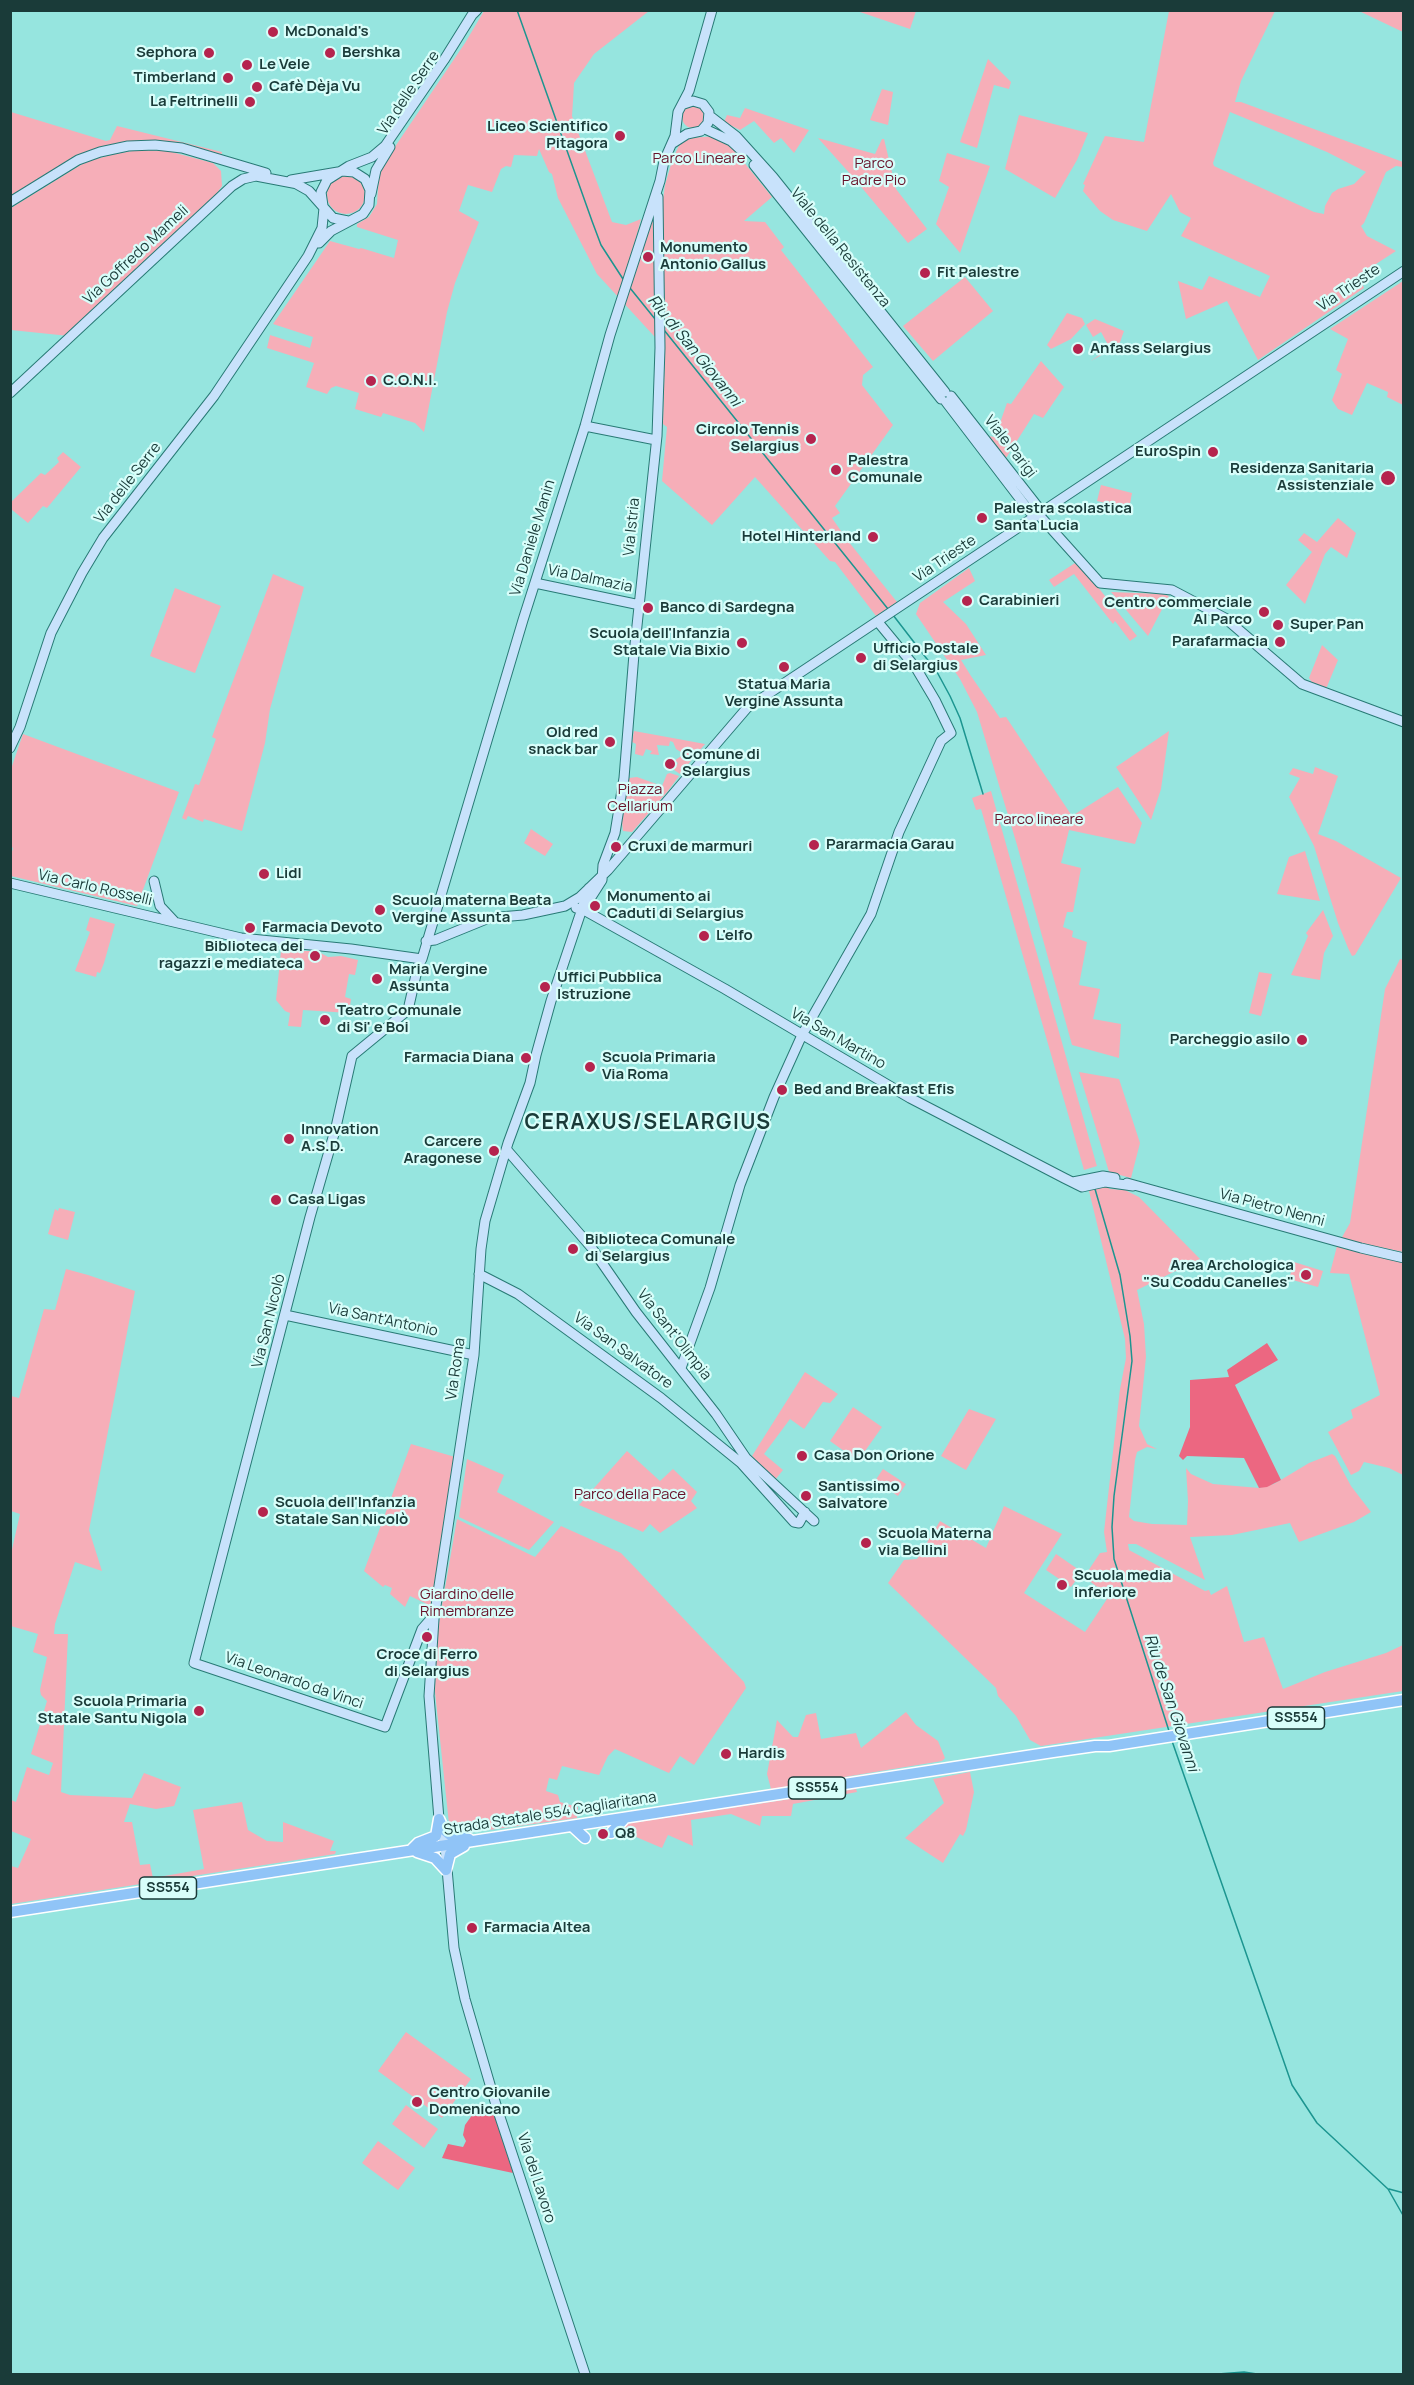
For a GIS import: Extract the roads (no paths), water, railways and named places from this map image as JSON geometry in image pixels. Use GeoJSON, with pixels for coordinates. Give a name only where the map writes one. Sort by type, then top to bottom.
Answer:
{"type":"FeatureCollection","features":[{"type":"Feature","properties":{"kind":"main road","name":"Strada Statale 554 Cagliaritana"},"geometry":{"type":"LineString","coordinates":[[10,1912],[1095,1746],[1109,1740],[1158,1736],[1404,1695]]}},
{"type":"Feature","properties":{"kind":"main road","name":"Strada Statale 554 Cagliaritana"},"geometry":{"type":"LineString","coordinates":[[1189,1731],[1404,1701]]}},
{"type":"Feature","properties":{"kind":"main road"},"geometry":{"type":"LineString","coordinates":[[611,1833],[625,1818]]}},
{"type":"Feature","properties":{"kind":"main road"},"geometry":{"type":"LineString","coordinates":[[439,1819],[444,1830],[450,1835],[481,1840]]}},
{"type":"Feature","properties":{"kind":"main road"},"geometry":{"type":"LineString","coordinates":[[439,1819],[436,1836],[418,1843],[411,1851],[435,1858],[446,1870]]}},
{"type":"Feature","properties":{"kind":"main road"},"geometry":{"type":"LineString","coordinates":[[572,1826],[585,1838]]}},
{"type":"Feature","properties":{"kind":"main road"},"geometry":{"type":"LineString","coordinates":[[446,1870],[450,1854],[459,1847],[481,1840]]}},
{"type":"Feature","properties":{"kind":"street","name":"Via delle Serre"},"geometry":{"type":"LineString","coordinates":[[340,172],[379,152],[402,122],[477,10]]}},
{"type":"Feature","properties":{"kind":"street","name":"Via delle Serre"},"geometry":{"type":"LineString","coordinates":[[371,195],[376,170],[381,160],[449,61],[477,16],[477,10]]}},
{"type":"Feature","properties":{"kind":"street"},"geometry":{"type":"LineString","coordinates":[[690,133],[678,122],[678,112],[684,104],[691,83],[712,10]]}},
{"type":"Feature","properties":{"kind":"street"},"geometry":{"type":"LineString","coordinates":[[671,144],[690,133],[705,129],[710,116],[707,108],[693,93],[691,83]]}},
{"type":"Feature","properties":{"kind":"street"},"geometry":{"type":"LineString","coordinates":[[684,104],[699,102]]}},
{"type":"Feature","properties":{"kind":"street","name":"Viale della Resistenza"},"geometry":{"type":"LineString","coordinates":[[710,116],[736,136],[765,169],[946,397]]}},
{"type":"Feature","properties":{"kind":"street","name":"Via Daniele Manin"},"geometry":{"type":"LineString","coordinates":[[408,1010],[418,966],[585,426],[600,368],[678,122]]}},
{"type":"Feature","properties":{"kind":"street","name":"Viale della Resistenza"},"geometry":{"type":"LineString","coordinates":[[705,129],[732,141],[751,161],[946,397]]}},
{"type":"Feature","properties":{"kind":"street"},"geometry":{"type":"LineString","coordinates":[[10,202],[78,160],[100,152],[143,144],[182,148],[294,182],[321,204],[333,218],[348,221]]}},
{"type":"Feature","properties":{"kind":"street"},"geometry":{"type":"LineString","coordinates":[[308,256],[322,228],[321,192],[324,184],[330,177],[340,172]]}},
{"type":"Feature","properties":{"kind":"street"},"geometry":{"type":"LineString","coordinates":[[294,182],[340,172],[354,172],[362,176],[371,195],[369,205],[363,214],[325,236],[308,256]]}},
{"type":"Feature","properties":{"kind":"street","name":"Via Goffredo Mameli"},"geometry":{"type":"LineString","coordinates":[[10,393],[237,182],[256,176],[294,182]]}},
{"type":"Feature","properties":{"kind":"street","name":"Via Istria"},"geometry":{"type":"LineString","coordinates":[[602,874],[614,833],[624,778],[656,440],[660,348],[657,204],[660,181]]}},
{"type":"Feature","properties":{"kind":"street","name":"Via delle Serre"},"geometry":{"type":"LineString","coordinates":[[10,748],[20,727],[51,633],[103,538],[214,396],[308,256]]}},
{"type":"Feature","properties":{"kind":"street","name":"Via Trieste"},"geometry":{"type":"LineString","coordinates":[[602,874],[747,708],[1404,271]]}},
{"type":"Feature","properties":{"kind":"street","name":"Viale Parigi"},"geometry":{"type":"LineString","coordinates":[[946,397],[1038,507],[1039,515],[1100,583],[1172,590],[1225,618],[1302,684],[1404,722]]}},
{"type":"Feature","properties":{"kind":"street"},"geometry":{"type":"LineString","coordinates":[[585,426],[656,440]]}},
{"type":"Feature","properties":{"kind":"street","name":"Via Dalmazia"},"geometry":{"type":"LineString","coordinates":[[535,583],[640,605]]}},
{"type":"Feature","properties":{"kind":"street"},"geometry":{"type":"LineString","coordinates":[[681,1368],[709,1291],[740,1185],[774,1097],[802,1035],[871,914],[899,832],[941,741],[951,734],[935,700],[880,620]]}},
{"type":"Feature","properties":{"kind":"street"},"geometry":{"type":"LineString","coordinates":[[614,833],[634,838]]}},
{"type":"Feature","properties":{"kind":"street"},"geometry":{"type":"LineString","coordinates":[[614,833],[627,846]]}},
{"type":"Feature","properties":{"kind":"street"},"geometry":{"type":"LineString","coordinates":[[426,941],[435,940],[489,918],[523,915],[565,906],[589,888],[602,874]]}},
{"type":"Feature","properties":{"kind":"street"},"geometry":{"type":"LineString","coordinates":[[582,909],[602,880],[602,874]]}},
{"type":"Feature","properties":{"kind":"street"},"geometry":{"type":"LineString","coordinates":[[154,881],[160,906],[174,923]]}},
{"type":"Feature","properties":{"kind":"street","name":"Via Carlo Rosselli"},"geometry":{"type":"LineString","coordinates":[[10,884],[241,938],[422,959]]}},
{"type":"Feature","properties":{"kind":"street"},"geometry":{"type":"LineString","coordinates":[[582,909],[589,888]]}},
{"type":"Feature","properties":{"kind":"street","name":"Via San Martino"},"geometry":{"type":"LineString","coordinates":[[565,906],[582,909],[910,1098],[1082,1183]]}},
{"type":"Feature","properties":{"kind":"street","name":"Via Roma"},"geometry":{"type":"LineString","coordinates":[[445,1846],[439,1819],[429,1696],[431,1620],[474,1355],[485,1221],[530,1083],[536,1054],[576,921],[582,909]]}},
{"type":"Feature","properties":{"kind":"street","name":"Via San Nicolò"},"geometry":{"type":"LineString","coordinates":[[194,1663],[336,1126],[352,1056],[408,1010]]}},
{"type":"Feature","properties":{"kind":"street","name":"Via Sant'Olimpia"},"geometry":{"type":"LineString","coordinates":[[507,1150],[591,1247],[636,1312],[681,1368],[744,1461]]}},
{"type":"Feature","properties":{"kind":"street","name":"Via Pietro Nenni"},"geometry":{"type":"LineString","coordinates":[[1082,1183],[1103,1179],[1404,1258]]}},
{"type":"Feature","properties":{"kind":"street","name":"Via San Salvatore"},"geometry":{"type":"LineString","coordinates":[[479,1274],[518,1294],[604,1354],[744,1461]]}},
{"type":"Feature","properties":{"kind":"street","name":"Via Sant'Antonio"},"geometry":{"type":"LineString","coordinates":[[285,1315],[474,1355]]}},
{"type":"Feature","properties":{"kind":"street"},"geometry":{"type":"LineString","coordinates":[[744,1461],[805,1512],[799,1523],[794,1522],[744,1461]]}},
{"type":"Feature","properties":{"kind":"street"},"geometry":{"type":"LineString","coordinates":[[411,1662],[422,1629],[431,1620]]}},
{"type":"Feature","properties":{"kind":"street"},"geometry":{"type":"LineString","coordinates":[[411,1662],[420,1658],[430,1660]]}},
{"type":"Feature","properties":{"kind":"street","name":"Via Leonardo da Vinci"},"geometry":{"type":"LineString","coordinates":[[194,1663],[385,1727],[411,1662]]}},
{"type":"Feature","properties":{"kind":"street","name":"Via del Lavoro"},"geometry":{"type":"LineString","coordinates":[[445,1846],[454,1948],[466,2001],[496,2105],[585,2374]]}},
{"type":"Feature","properties":{"kind":"waterway","name":"Riu di San Giovanni"},"geometry":{"type":"LineString","coordinates":[[517,10],[601,245],[623,279]]}},
{"type":"Feature","properties":{"kind":"waterway","name":"Riu di San Giovanni"},"geometry":{"type":"LineString","coordinates":[[630,288],[655,319]]}},
{"type":"Feature","properties":{"kind":"waterway","name":"Riu di San Giovanni"},"geometry":{"type":"LineString","coordinates":[[664,330],[888,609]]}},
{"type":"Feature","properties":{"kind":"waterway","name":"Riu di San Giovanni"},"geometry":{"type":"LineString","coordinates":[[893,615],[937,672],[950,696],[960,718],[983,794]]}},
{"type":"Feature","properties":{"kind":"waterway","name":"Riu de San Giovanni"},"geometry":{"type":"LineString","coordinates":[[1095,1189],[1120,1275],[1132,1361],[1114,1496],[1112,1527],[1114,1559],[1169,1731]]}},
{"type":"Feature","properties":{"kind":"waterway","name":"Riu de San Giovanni"},"geometry":{"type":"LineString","coordinates":[[1172,1741],[1292,2085],[1317,2123],[1388,2189],[1404,2217]]}},
{"type":"Feature","properties":{"kind":"waterway","name":"Riu di San Giovanni"},"geometry":{"type":"LineString","coordinates":[[1389,2189],[1404,2193]]}},
{"type":"Feature","properties":{"kind":"waterway"},"geometry":{"type":"LineString","coordinates":[[1218,2374],[1244,2372],[1257,2374]]}},
{"type":"Feature","properties":{"kind":"place","name":"McDonald's"},"geometry":{"type":"Point","coordinates":[273,32]}},
{"type":"Feature","properties":{"kind":"place","name":"Sephora"},"geometry":{"type":"Point","coordinates":[209,53]}},
{"type":"Feature","properties":{"kind":"place","name":"Bershka"},"geometry":{"type":"Point","coordinates":[330,53]}},
{"type":"Feature","properties":{"kind":"place","name":"Le Vele"},"geometry":{"type":"Point","coordinates":[247,65]}},
{"type":"Feature","properties":{"kind":"place","name":"Timberland"},"geometry":{"type":"Point","coordinates":[228,78]}},
{"type":"Feature","properties":{"kind":"place","name":"Cafè Dèja Vu"},"geometry":{"type":"Point","coordinates":[257,87]}},
{"type":"Feature","properties":{"kind":"place","name":"La Feltrinelli"},"geometry":{"type":"Point","coordinates":[250,102]}},
{"type":"Feature","properties":{"kind":"place","name":"Liceo Scientifico Pitagora"},"geometry":{"type":"Point","coordinates":[620,136]}},
{"type":"Feature","properties":{"kind":"place","name":"Monumento Antonio Gallus"},"geometry":{"type":"Point","coordinates":[648,257]}},
{"type":"Feature","properties":{"kind":"place","name":"Fit Palestre"},"geometry":{"type":"Point","coordinates":[925,273]}},
{"type":"Feature","properties":{"kind":"place","name":"Anfass Selargius"},"geometry":{"type":"Point","coordinates":[1078,349]}},
{"type":"Feature","properties":{"kind":"place","name":"C.O.N.I."},"geometry":{"type":"Point","coordinates":[371,381]}},
{"type":"Feature","properties":{"kind":"place","name":"Circolo Tennis Selargius"},"geometry":{"type":"Point","coordinates":[811,439]}},
{"type":"Feature","properties":{"kind":"place","name":"EuroSpin"},"geometry":{"type":"Point","coordinates":[1213,452]}},
{"type":"Feature","properties":{"kind":"place","name":"Palestra Comunale"},"geometry":{"type":"Point","coordinates":[836,470]}},
{"type":"Feature","properties":{"kind":"place","name":"Residenza Sanitaria Assistenziale"},"geometry":{"type":"Point","coordinates":[1388,478]}},
{"type":"Feature","properties":{"kind":"place","name":"Palestra scolastica Santa Lucia"},"geometry":{"type":"Point","coordinates":[982,518]}},
{"type":"Feature","properties":{"kind":"place","name":"Hotel Hinterland"},"geometry":{"type":"Point","coordinates":[873,537]}},
{"type":"Feature","properties":{"kind":"place","name":"Carabinieri"},"geometry":{"type":"Point","coordinates":[967,601]}},
{"type":"Feature","properties":{"kind":"place","name":"Banco di Sardegna"},"geometry":{"type":"Point","coordinates":[648,608]}},
{"type":"Feature","properties":{"kind":"place","name":"Centro commerciale Al Parco"},"geometry":{"type":"Point","coordinates":[1264,612]}},
{"type":"Feature","properties":{"kind":"place","name":"Super Pan"},"geometry":{"type":"Point","coordinates":[1278,625]}},
{"type":"Feature","properties":{"kind":"place","name":"Parafarmacia"},"geometry":{"type":"Point","coordinates":[1280,642]}},
{"type":"Feature","properties":{"kind":"place","name":"Scuola dell'Infanzia Statale Via Bixio"},"geometry":{"type":"Point","coordinates":[742,643]}},
{"type":"Feature","properties":{"kind":"place","name":"Ufficio Postale di Selargius"},"geometry":{"type":"Point","coordinates":[861,658]}},
{"type":"Feature","properties":{"kind":"place","name":"Statua Maria Vergine Assunta"},"geometry":{"type":"Point","coordinates":[784,667]}},
{"type":"Feature","properties":{"kind":"place","name":"Old red snack bar"},"geometry":{"type":"Point","coordinates":[610,742]}},
{"type":"Feature","properties":{"kind":"place","name":"Comune di Selargius"},"geometry":{"type":"Point","coordinates":[670,764]}},
{"type":"Feature","properties":{"kind":"place","name":"Pararmacia Garau"},"geometry":{"type":"Point","coordinates":[814,845]}},
{"type":"Feature","properties":{"kind":"place","name":"Cruxi de marmuri"},"geometry":{"type":"Point","coordinates":[616,847]}},
{"type":"Feature","properties":{"kind":"place","name":"Lidl"},"geometry":{"type":"Point","coordinates":[264,874]}},
{"type":"Feature","properties":{"kind":"place","name":"Monumento ai Caduti di Selargius"},"geometry":{"type":"Point","coordinates":[595,906]}},
{"type":"Feature","properties":{"kind":"place","name":"Scuola materna Beata Vergine Assunta"},"geometry":{"type":"Point","coordinates":[380,910]}},
{"type":"Feature","properties":{"kind":"place","name":"Farmacia Devoto"},"geometry":{"type":"Point","coordinates":[250,928]}},
{"type":"Feature","properties":{"kind":"place","name":"L'elfo"},"geometry":{"type":"Point","coordinates":[704,936]}},
{"type":"Feature","properties":{"kind":"place","name":"Biblioteca dei ragazzi e mediateca"},"geometry":{"type":"Point","coordinates":[315,956]}},
{"type":"Feature","properties":{"kind":"place","name":"Maria Vergine Assunta"},"geometry":{"type":"Point","coordinates":[377,979]}},
{"type":"Feature","properties":{"kind":"place","name":"Uffici Pubblica Istruzione"},"geometry":{"type":"Point","coordinates":[545,987]}},
{"type":"Feature","properties":{"kind":"place","name":"Teatro Comunale di Si' e Boi"},"geometry":{"type":"Point","coordinates":[325,1020]}},
{"type":"Feature","properties":{"kind":"place","name":"Parcheggio asilo"},"geometry":{"type":"Point","coordinates":[1302,1040]}},
{"type":"Feature","properties":{"kind":"place","name":"Farmacia Diana"},"geometry":{"type":"Point","coordinates":[526,1058]}},
{"type":"Feature","properties":{"kind":"place","name":"Scuola Primaria Via Roma"},"geometry":{"type":"Point","coordinates":[590,1067]}},
{"type":"Feature","properties":{"kind":"place","name":"Bed and Breakfast Efis"},"geometry":{"type":"Point","coordinates":[782,1090]}},
{"type":"Feature","properties":{"kind":"place","name":"Innovation A.S.D."},"geometry":{"type":"Point","coordinates":[289,1139]}},
{"type":"Feature","properties":{"kind":"place","name":"Carcere Aragonese"},"geometry":{"type":"Point","coordinates":[494,1151]}},
{"type":"Feature","properties":{"kind":"place","name":"Casa Ligas"},"geometry":{"type":"Point","coordinates":[276,1200]}},
{"type":"Feature","properties":{"kind":"place","name":"Biblioteca Comunale di Selargius"},"geometry":{"type":"Point","coordinates":[573,1249]}},
{"type":"Feature","properties":{"kind":"place","name":"Area Archologica \"Su Coddu Canelles\""},"geometry":{"type":"Point","coordinates":[1306,1275]}},
{"type":"Feature","properties":{"kind":"place","name":"Casa Don Orione"},"geometry":{"type":"Point","coordinates":[802,1456]}},
{"type":"Feature","properties":{"kind":"place","name":"Santissimo Salvatore"},"geometry":{"type":"Point","coordinates":[806,1496]}},
{"type":"Feature","properties":{"kind":"place","name":"Scuola dell'Infanzia Statale San Nicolò"},"geometry":{"type":"Point","coordinates":[263,1512]}},
{"type":"Feature","properties":{"kind":"place","name":"Scuola Materna via Bellini"},"geometry":{"type":"Point","coordinates":[866,1543]}},
{"type":"Feature","properties":{"kind":"place","name":"Scuola media inferiore"},"geometry":{"type":"Point","coordinates":[1062,1585]}},
{"type":"Feature","properties":{"kind":"place","name":"Croce di Ferro di Selargius"},"geometry":{"type":"Point","coordinates":[427,1637]}},
{"type":"Feature","properties":{"kind":"place","name":"Scuola Primaria Statale Santu Nigola"},"geometry":{"type":"Point","coordinates":[199,1711]}},
{"type":"Feature","properties":{"kind":"place","name":"Hardis"},"geometry":{"type":"Point","coordinates":[726,1754]}},
{"type":"Feature","properties":{"kind":"place","name":"Q8"},"geometry":{"type":"Point","coordinates":[603,1834]}},
{"type":"Feature","properties":{"kind":"place","name":"Farmacia Altea"},"geometry":{"type":"Point","coordinates":[472,1928]}},
{"type":"Feature","properties":{"kind":"place","name":"Centro Giovanile Domenicano"},"geometry":{"type":"Point","coordinates":[417,2102]}},
{"type":"Feature","properties":{"kind":"district","name":"CERAXUS/SELARGIUS"},"geometry":{"type":"Point","coordinates":[648,1123]}},
{"type":"Feature","properties":{"kind":"park label","name":"Parco Lineare"},"geometry":{"type":"Point","coordinates":[699,159]}},
{"type":"Feature","properties":{"kind":"park label","name":"Parco Padre Pio"},"geometry":{"type":"Point","coordinates":[874,172]}},
{"type":"Feature","properties":{"kind":"park label","name":"Piazza Cellarium"},"geometry":{"type":"Point","coordinates":[640,798]}},
{"type":"Feature","properties":{"kind":"park label","name":"Parco lineare"},"geometry":{"type":"Point","coordinates":[1039,820]}},
{"type":"Feature","properties":{"kind":"park label","name":"Parco della Pace"},"geometry":{"type":"Point","coordinates":[630,1495]}},
{"type":"Feature","properties":{"kind":"park label","name":"Giardino delle Rimembranze"},"geometry":{"type":"Point","coordinates":[467,1604]}}]}
